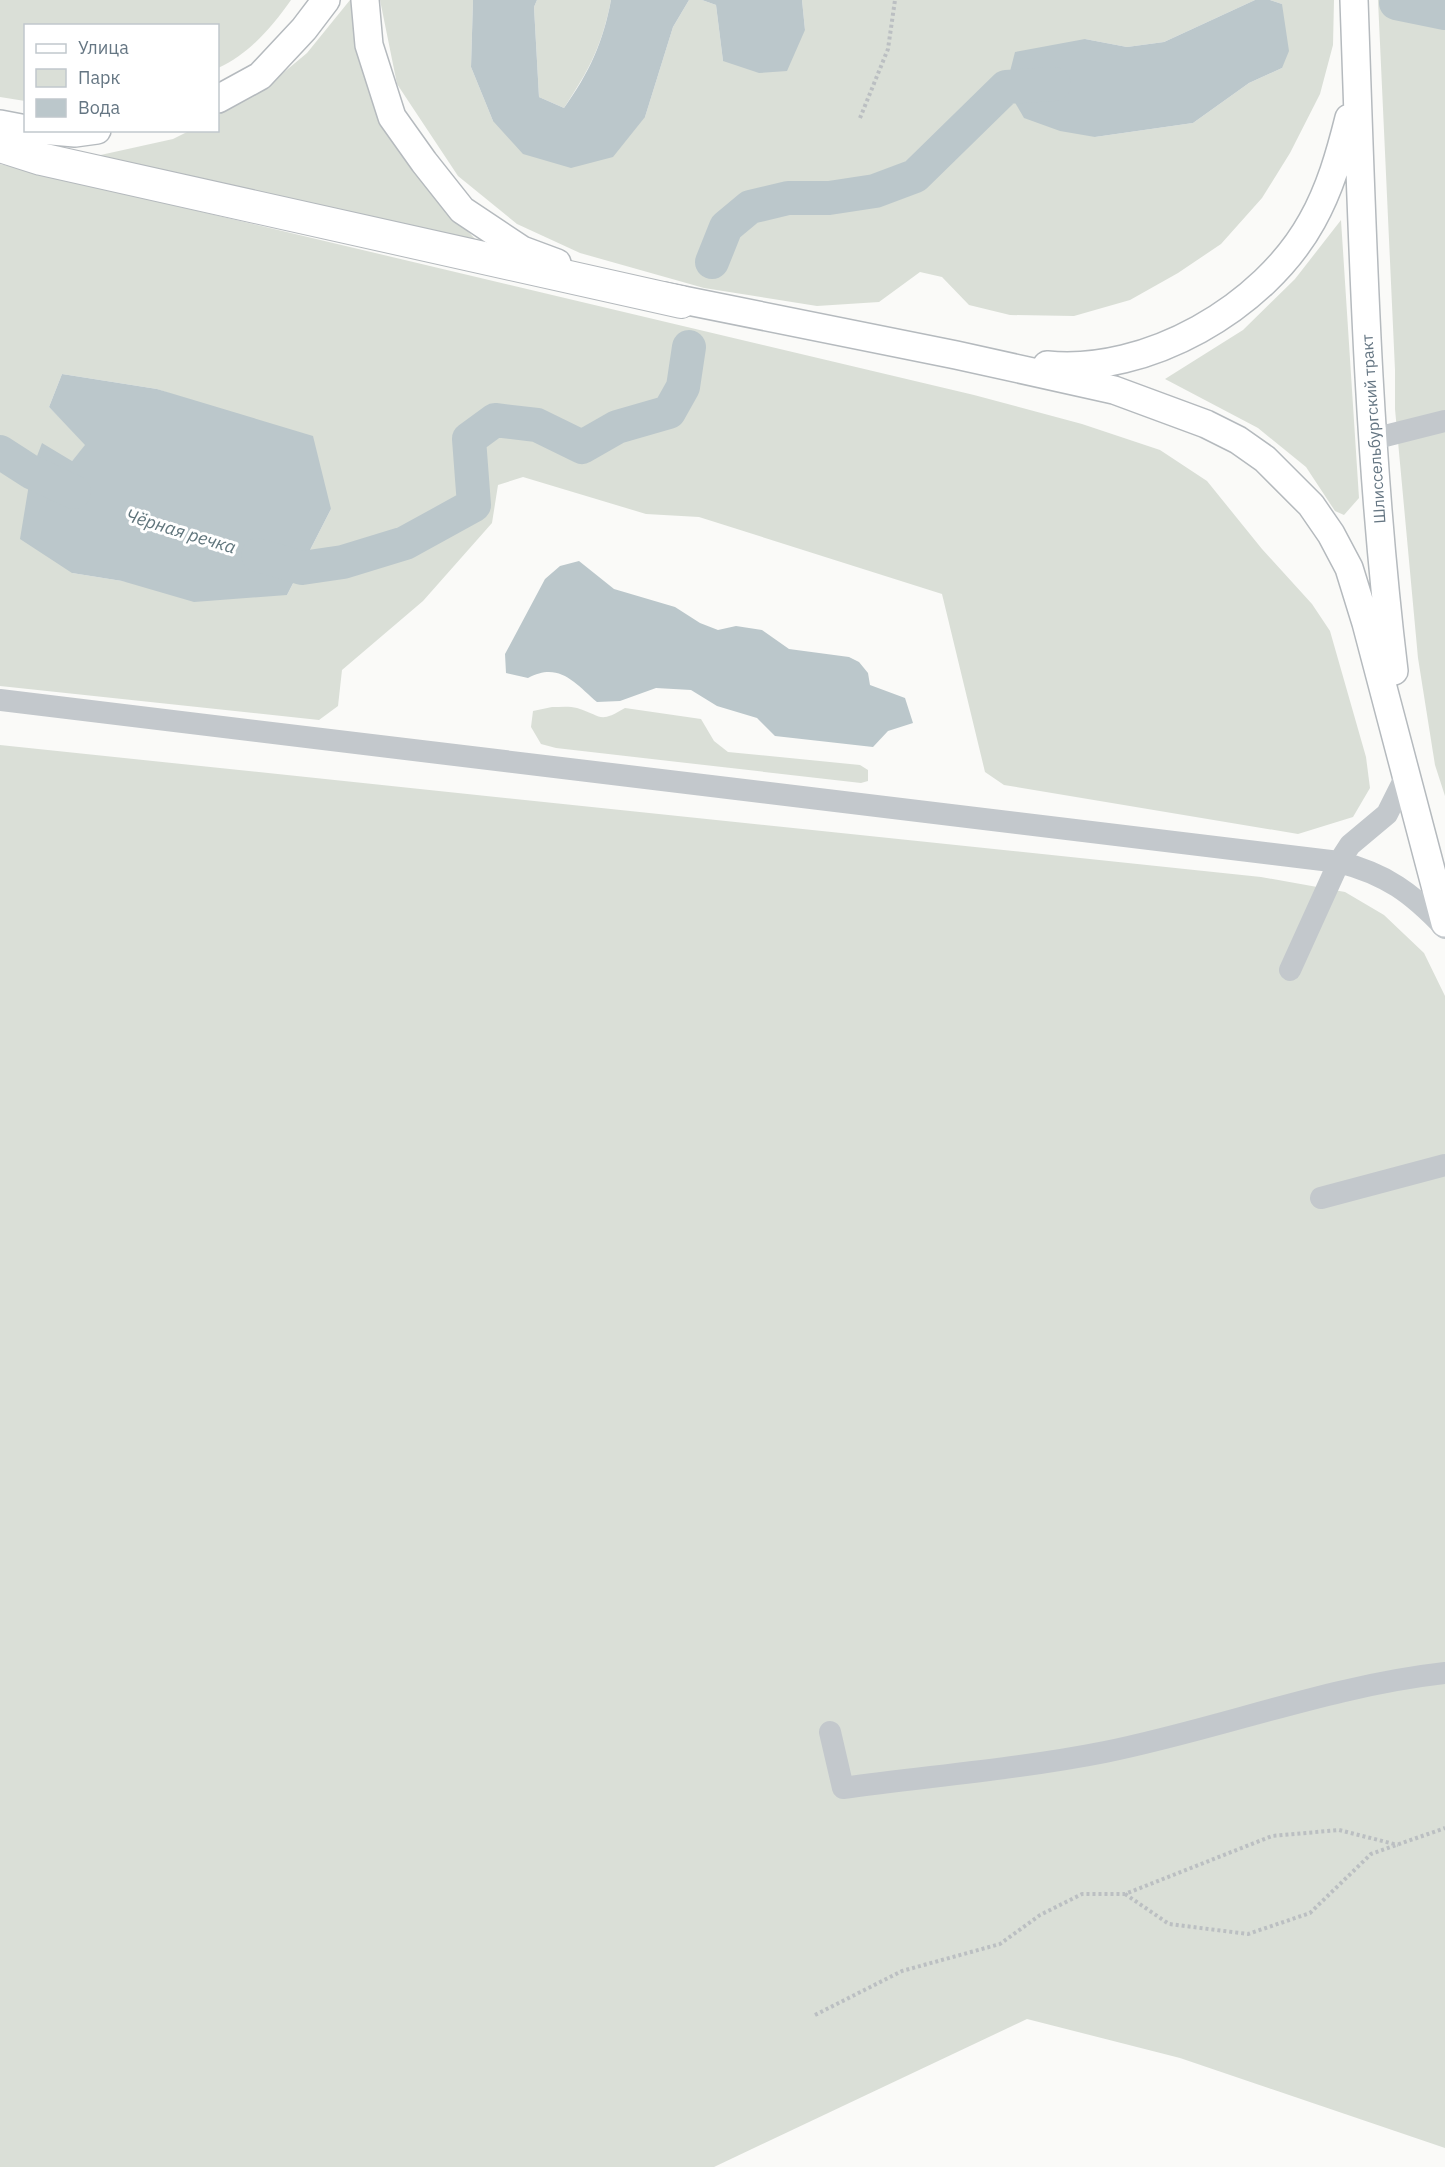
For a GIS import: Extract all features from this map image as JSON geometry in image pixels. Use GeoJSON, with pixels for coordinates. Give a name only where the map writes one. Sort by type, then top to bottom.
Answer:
{"type":"FeatureCollection","features":[{"type":"Feature","properties":{"kind":"highway"},"geometry":{"type":"LineString","coordinates":[[0,146],[41,159],[681,302]]}},
{"type":"Feature","properties":{"kind":"main road"},"geometry":{"type":"LineString","coordinates":[[219,98],[260,76],[304,29],[326,0]]}},
{"type":"Feature","properties":{"kind":"main road"},"geometry":{"type":"LineString","coordinates":[[365,0],[369,45],[392,117],[462,210],[522,250],[577,270],[681,302],[956,355],[1114,390],[1161,406],[1227,435],[1265,459],[1311,505],[1349,568],[1406,771],[1445,926]]}},
{"type":"Feature","properties":{"kind":"main road","name":"Шлиссельбургский тракт"},"geometry":{"type":"LineString","coordinates":[[1354,0],[1359,173],[1373,439],[1386,606],[1406,771]]}},
{"type":"Feature","properties":{"kind":"main road"},"geometry":{"type":"LineString","coordinates":[[956,355],[1054,365],[1091,364],[1129,357],[1171,343],[1215,320],[1242,302],[1270,277],[1292,252],[1312,222],[1337,163],[1357,88]]}},
{"type":"Feature","properties":{"kind":"main road"},"geometry":{"type":"LineString","coordinates":[[0,124],[24,129]]}},
{"type":"Feature","properties":{"kind":"main road"},"geometry":{"type":"LineString","coordinates":[[63,132],[82,132]]}},
{"type":"Feature","properties":{"kind":"street"},"geometry":{"type":"LineString","coordinates":[[1373,439],[1445,421]]}},
{"type":"Feature","properties":{"kind":"street"},"geometry":{"type":"LineString","coordinates":[[0,700],[1339,862],[1359,867],[1414,895],[1445,926]]}},
{"type":"Feature","properties":{"kind":"street"},"geometry":{"type":"LineString","coordinates":[[1290,970],[1339,862],[1350,845],[1387,814],[1406,771]]}},
{"type":"Feature","properties":{"kind":"street"},"geometry":{"type":"LineString","coordinates":[[1321,1198],[1445,1165]]}},
{"type":"Feature","properties":{"kind":"street"},"geometry":{"type":"LineString","coordinates":[[830,1732],[843,1788],[1104,1752],[1230,1722],[1348,1689],[1445,1673]]}},
{"type":"Feature","properties":{"kind":"path"},"geometry":{"type":"LineString","coordinates":[[860,118],[888,49],[895,0]]}},
{"type":"Feature","properties":{"kind":"path"},"geometry":{"type":"LineString","coordinates":[[1125,1894],[1169,1924],[1248,1934],[1310,1913],[1371,1854],[1445,1828]]}},
{"type":"Feature","properties":{"kind":"path"},"geometry":{"type":"LineString","coordinates":[[815,2015],[902,1971],[1000,1944],[1040,1915],[1082,1894],[1125,1894],[1272,1836],[1339,1830],[1398,1845]]}},
{"type":"Feature","properties":{"kind":"green space"},"geometry":{"type":"Polygon","coordinates":[[[0,0],[291,0],[259,39],[240,55],[219,67],[219,24],[24,24],[24,101],[0,97],[0,0]]]}},
{"type":"Feature","properties":{"kind":"green space"},"geometry":{"type":"Polygon","coordinates":[[[350,0],[353,0],[438,200],[479,243],[96,156],[173,139],[187,132],[219,132],[219,114],[265,88],[307,53],[350,0]]]}},
{"type":"Feature","properties":{"kind":"green space"},"geometry":{"type":"Polygon","coordinates":[[[380,0],[473,0],[471,67],[493,121],[645,117],[673,27],[689,0],[702,0],[716,5],[723,61],[805,30],[802,0],[1255,0],[1164,42],[1127,47],[1085,39],[1095,137],[1193,123],[1249,83],[1282,68],[1282,4],[1270,0],[1334,0],[1333,45],[1320,94],[1290,153],[1262,198],[1221,244],[1178,273],[1130,300],[1074,316],[1010,315],[969,305],[942,277],[920,272],[879,302],[817,306],[704,288],[580,253],[517,224],[458,176],[397,84],[380,0]]]}},
{"type":"Feature","properties":{"kind":"green space"},"geometry":{"type":"Polygon","coordinates":[[[537,0],[611,0],[594,57],[564,108],[539,97],[534,7],[537,0]]]}},
{"type":"Feature","properties":{"kind":"green space"},"geometry":{"type":"Polygon","coordinates":[[[1378,0],[1445,0],[1445,796],[1435,765],[1418,658],[1395,409],[1378,0]]]}},
{"type":"Feature","properties":{"kind":"green space"},"geometry":{"type":"Polygon","coordinates":[[[0,164],[974,395],[1082,424],[1160,450],[1207,481],[1262,549],[1312,604],[1330,631],[1366,757],[1370,788],[1353,817],[1298,834],[1004,785],[985,772],[942,594],[699,517],[646,514],[523,477],[498,485],[492,523],[423,601],[342,670],[338,706],[319,720],[0,686],[0,164]],[[62,374],[49,407],[86,445],[72,461],[72,573],[122,581],[287,595],[331,509],[200,404],[157,389],[62,374]]]}},
{"type":"Feature","properties":{"kind":"green space"},"geometry":{"type":"Polygon","coordinates":[[[1341,220],[1359,498],[1344,515],[1335,511],[1306,467],[1258,428],[1165,379],[1243,330],[1295,279],[1341,220]]]}},
{"type":"Feature","properties":{"kind":"green space"},"geometry":{"type":"Polygon","coordinates":[[[552,707],[574,707],[601,717],[610,716],[625,708],[701,719],[714,741],[728,752],[860,765],[868,770],[868,781],[861,783],[556,748],[541,744],[531,727],[533,711],[552,707]]]}},
{"type":"Feature","properties":{"kind":"green space"},"geometry":{"type":"Polygon","coordinates":[[[0,745],[1261,877],[1345,892],[1384,915],[1424,953],[1445,996],[1445,2148],[1180,2058],[1027,2019],[714,2167],[0,2167],[0,745]]]}},
{"type":"Feature","properties":{"kind":"water"},"geometry":{"type":"Polygon","coordinates":[[[473,0],[537,0],[534,7],[539,97],[564,108],[594,57],[604,30],[611,0],[689,0],[673,27],[645,117],[613,157],[571,168],[523,154],[493,121],[471,67],[473,0]]]}},
{"type":"Feature","properties":{"kind":"water"},"geometry":{"type":"Polygon","coordinates":[[[702,0],[802,0],[805,30],[787,71],[759,73],[723,61],[716,5],[702,0]]]}},
{"type":"Feature","properties":{"kind":"water"},"geometry":{"type":"Polygon","coordinates":[[[1255,0],[1270,0],[1282,4],[1289,51],[1282,68],[1249,83],[1193,123],[1095,137],[1060,131],[1024,118],[1006,87],[1015,52],[1085,39],[1127,47],[1164,42],[1255,0]]]}},
{"type":"Feature","properties":{"kind":"water"},"geometry":{"type":"Polygon","coordinates":[[[62,374],[157,389],[313,436],[331,509],[287,595],[194,602],[122,581],[72,573],[20,539],[31,472],[42,443],[72,461],[85,445],[49,407],[62,374]]]}},
{"type":"Feature","properties":{"kind":"water"},"geometry":{"type":"Polygon","coordinates":[[[579,561],[614,589],[675,607],[700,623],[718,630],[736,626],[762,630],[789,649],[849,657],[859,662],[868,673],[870,685],[905,698],[913,723],[888,731],[873,747],[775,736],[757,718],[717,706],[691,690],[656,688],[620,701],[597,702],[566,676],[558,673],[539,673],[528,678],[506,673],[505,654],[545,579],[560,566],[579,561]]]}},
{"type":"Feature","properties":{"kind":"waterway"},"geometry":{"type":"LineString","coordinates":[[1396,3],[1445,13]]}},
{"type":"Feature","properties":{"kind":"waterway"},"geometry":{"type":"LineString","coordinates":[[712,262],[726,227],[750,207],[788,198],[829,198],[875,191],[915,176],[1006,87],[1054,84]]}},
{"type":"Feature","properties":{"kind":"waterway"},"geometry":{"type":"LineString","coordinates":[[258,555],[302,568],[343,562],[405,543],[474,505],[469,439],[495,420],[537,425],[582,447],[617,427],[669,412],[683,387],[689,347]]}},
{"type":"Feature","properties":{"kind":"waterway","name":"Чёрная речка"},"geometry":{"type":"LineString","coordinates":[[0,452],[31,472],[74,492]]}}]}
